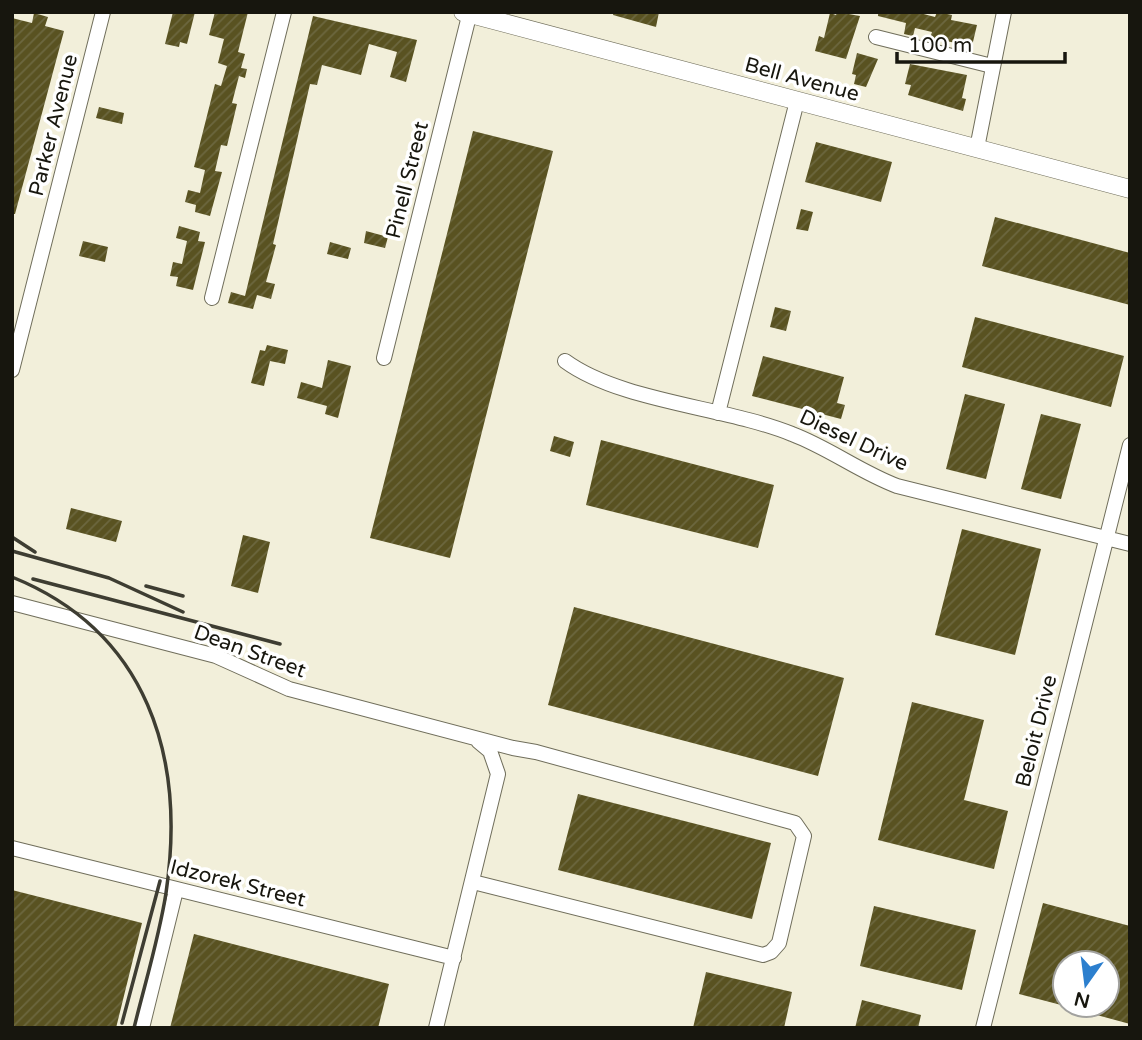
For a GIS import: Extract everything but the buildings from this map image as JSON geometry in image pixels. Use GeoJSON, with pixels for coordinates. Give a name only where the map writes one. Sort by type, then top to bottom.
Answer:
{"type":"FeatureCollection","features":[{"type":"Feature","properties":{"kind":"main road","name":"Bell Avenue"},"geometry":{"type":"LineString","coordinates":[[467,13],[1130,189]]}},
{"type":"Feature","properties":{"kind":"street","name":"Parker Avenue"},"geometry":{"type":"LineString","coordinates":[[12,370],[103,12]]}},
{"type":"Feature","properties":{"kind":"street"},"geometry":{"type":"LineString","coordinates":[[212,298],[284,12]]}},
{"type":"Feature","properties":{"kind":"street"},"geometry":{"type":"LineString","coordinates":[[977,148],[1004,12]]}},
{"type":"Feature","properties":{"kind":"street","name":"Pinell Street"},"geometry":{"type":"LineString","coordinates":[[384,358],[467,13]]}},
{"type":"Feature","properties":{"kind":"street"},"geometry":{"type":"LineString","coordinates":[[876,37],[992,66]]}},
{"type":"Feature","properties":{"kind":"street"},"geometry":{"type":"LineString","coordinates":[[718,413],[797,101]]}},
{"type":"Feature","properties":{"kind":"street","name":"Diesel Drive"},"geometry":{"type":"LineString","coordinates":[[565,361],[603,382],[792,433],[862,471],[897,486],[1130,544]]}},
{"type":"Feature","properties":{"kind":"street","name":"Beloit Drive"},"geometry":{"type":"LineString","coordinates":[[983,1028],[1130,445]]}},
{"type":"Feature","properties":{"kind":"street","name":"Dean Street"},"geometry":{"type":"LineString","coordinates":[[12,603],[216,656],[289,690],[536,752],[795,823],[804,836],[779,943],[771,952],[763,955],[473,882]]}},
{"type":"Feature","properties":{"kind":"street"},"geometry":{"type":"LineString","coordinates":[[436,1028],[498,774],[490,751],[474,738]]}},
{"type":"Feature","properties":{"kind":"street","name":"Idzorek Street"},"geometry":{"type":"LineString","coordinates":[[12,848],[454,958]]}},
{"type":"Feature","properties":{"kind":"street"},"geometry":{"type":"LineString","coordinates":[[142,1028],[176,890]]}},
{"type":"Feature","properties":{"kind":"railway"},"geometry":{"type":"LineString","coordinates":[[12,537],[35,552]]}},
{"type":"Feature","properties":{"kind":"railway"},"geometry":{"type":"LineString","coordinates":[[12,551],[109,578],[183,612]]}},
{"type":"Feature","properties":{"kind":"railway"},"geometry":{"type":"LineString","coordinates":[[12,577],[58,601],[96,630],[126,665],[148,705],[162,748],[170,794],[171,843],[166,893],[156,944],[134,1028]]}},
{"type":"Feature","properties":{"kind":"railway"},"geometry":{"type":"LineString","coordinates":[[33,579],[280,644]]}},
{"type":"Feature","properties":{"kind":"railway"},"geometry":{"type":"LineString","coordinates":[[146,586],[183,596]]}},
{"type":"Feature","properties":{"kind":"railway"},"geometry":{"type":"LineString","coordinates":[[122,1023],[160,881]]}}]}
